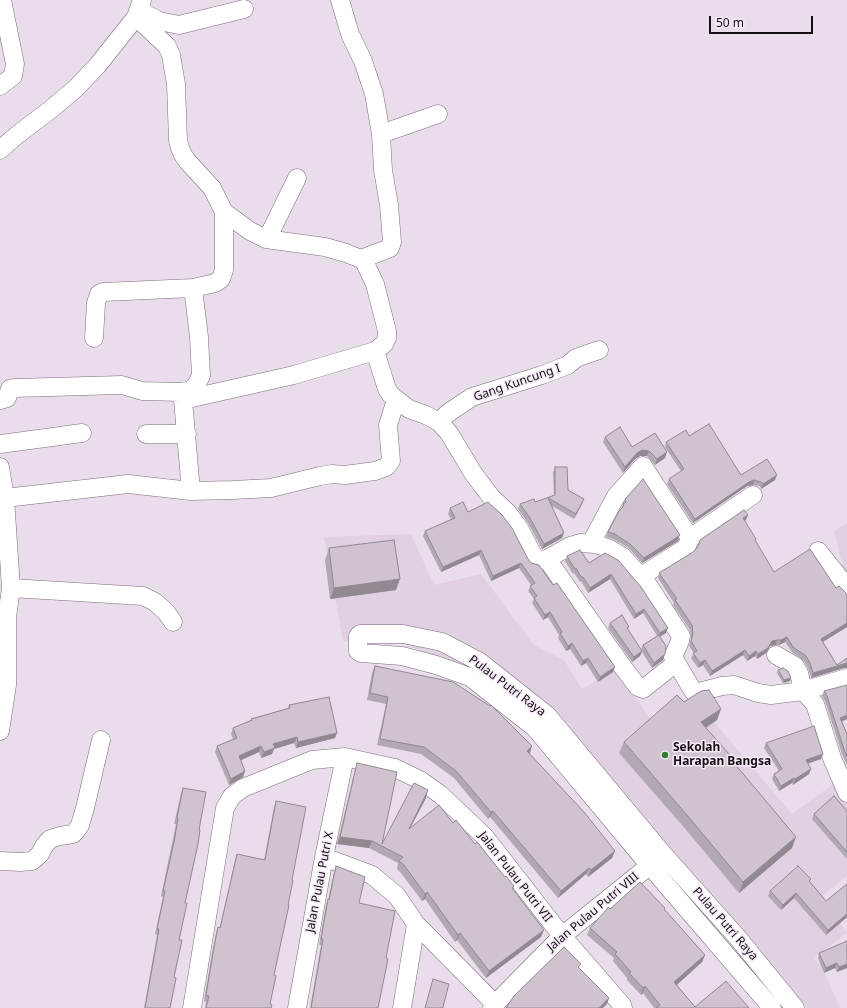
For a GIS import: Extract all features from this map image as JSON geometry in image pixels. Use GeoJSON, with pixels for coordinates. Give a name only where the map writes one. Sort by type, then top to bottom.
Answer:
{"type":"FeatureCollection","features":[{"type":"Feature","properties":{"kind":"street"},"geometry":{"type":"LineString","coordinates":[[0,86],[13,76],[15,64],[2,0]]}},
{"type":"Feature","properties":{"kind":"street"},"geometry":{"type":"LineString","coordinates":[[340,0],[350,34],[363,61],[374,94],[381,134],[383,170],[389,205],[392,242],[390,248],[361,259]]}},
{"type":"Feature","properties":{"kind":"street"},"geometry":{"type":"LineString","coordinates":[[139,9],[159,21],[179,25],[244,9]]}},
{"type":"Feature","properties":{"kind":"street"},"geometry":{"type":"LineString","coordinates":[[0,150],[16,135],[75,89],[97,66],[139,9]]}},
{"type":"Feature","properties":{"kind":"street"},"geometry":{"type":"LineString","coordinates":[[94,338],[96,302],[99,294],[104,292],[194,288],[216,283],[221,279],[224,270],[224,212],[212,188],[185,158],[180,148],[178,140],[176,84],[171,54],[167,46],[139,9]]}},
{"type":"Feature","properties":{"kind":"street"},"geometry":{"type":"LineString","coordinates":[[381,134],[438,114]]}},
{"type":"Feature","properties":{"kind":"street"},"geometry":{"type":"LineString","coordinates":[[266,239],[297,178]]}},
{"type":"Feature","properties":{"kind":"street"},"geometry":{"type":"LineString","coordinates":[[0,400],[4,400],[9,397],[10,389],[18,388],[122,385],[142,391],[183,396],[294,375],[375,351],[384,344],[387,338],[387,331],[375,284],[365,263],[361,259],[325,247],[266,239],[250,231],[224,212]]}},
{"type":"Feature","properties":{"kind":"street"},"geometry":{"type":"LineString","coordinates":[[183,396],[188,391],[196,387],[201,376],[194,288]]}},
{"type":"Feature","properties":{"kind":"street","name":"Gang Kuncung I"},"geometry":{"type":"LineString","coordinates":[[439,422],[448,413],[472,397],[542,375],[568,365],[576,358],[599,350]]}},
{"type":"Feature","properties":{"kind":"street"},"geometry":{"type":"LineString","coordinates":[[375,351],[387,389],[391,396],[409,409],[426,415],[439,422],[491,497],[508,513],[519,528],[535,559],[547,559],[570,546],[580,543],[591,543],[608,548],[623,557],[641,576],[681,636],[673,657],[693,691],[696,692],[734,685],[758,693],[771,695],[803,691],[847,678]]}},
{"type":"Feature","properties":{"kind":"street"},"geometry":{"type":"LineString","coordinates":[[183,396],[191,491]]}},
{"type":"Feature","properties":{"kind":"street"},"geometry":{"type":"LineString","coordinates":[[5,498],[128,484],[191,491],[272,488],[320,476],[361,474],[386,467],[391,461],[388,426],[396,400]]}},
{"type":"Feature","properties":{"kind":"street"},"geometry":{"type":"LineString","coordinates":[[0,444],[82,433]]}},
{"type":"Feature","properties":{"kind":"street"},"geometry":{"type":"LineString","coordinates":[[146,434],[187,434]]}},
{"type":"Feature","properties":{"kind":"street"},"geometry":{"type":"LineString","coordinates":[[591,543],[616,496],[643,466],[690,538]]}},
{"type":"Feature","properties":{"kind":"street"},"geometry":{"type":"LineString","coordinates":[[0,467],[5,498],[11,588],[4,616],[3,657],[7,685],[0,731]]}},
{"type":"Feature","properties":{"kind":"street"},"geometry":{"type":"LineString","coordinates":[[641,576],[686,548],[690,538],[753,495]]}},
{"type":"Feature","properties":{"kind":"street"},"geometry":{"type":"LineString","coordinates":[[818,551],[847,587]]}},
{"type":"Feature","properties":{"kind":"street"},"geometry":{"type":"LineString","coordinates":[[547,559],[638,687],[643,689],[676,663]]}},
{"type":"Feature","properties":{"kind":"street"},"geometry":{"type":"LineString","coordinates":[[11,588],[143,596],[155,602],[166,612],[173,622]]}},
{"type":"Feature","properties":{"kind":"street","name":"Pulau Putri Raya"},"geometry":{"type":"LineString","coordinates":[[772,1008],[650,866],[535,728],[470,677],[436,665],[402,656],[361,654],[358,651],[358,636],[360,634],[403,634],[442,642],[480,662],[548,715],[663,854],[738,938],[795,1008]]}},
{"type":"Feature","properties":{"kind":"street"},"geometry":{"type":"LineString","coordinates":[[776,655],[795,666],[799,673],[803,691],[814,704],[834,763],[847,793]]}},
{"type":"Feature","properties":{"kind":"street"},"geometry":{"type":"LineString","coordinates":[[470,677],[480,662]]}},
{"type":"Feature","properties":{"kind":"street"},"geometry":{"type":"LineString","coordinates":[[0,861],[32,861],[40,854],[50,839],[73,834],[76,831],[80,825],[86,808],[101,740]]}},
{"type":"Feature","properties":{"kind":"street","name":"Jalan Pulau Putri X"},"geometry":{"type":"LineString","coordinates":[[297,1008],[324,857],[345,757]]}},
{"type":"Feature","properties":{"kind":"street","name":"Jalan Pulau Putri VII"},"geometry":{"type":"LineString","coordinates":[[192,1008],[225,808],[232,796],[243,788],[312,760],[345,757],[395,768],[420,780],[441,795],[485,836],[562,936],[623,1008]]}},
{"type":"Feature","properties":{"kind":"street","name":"Jalan Pulau Putri VIII"},"geometry":{"type":"LineString","coordinates":[[494,1006],[562,936],[663,854]]}},
{"type":"Feature","properties":{"kind":"street"},"geometry":{"type":"LineString","coordinates":[[324,857],[372,875],[396,896],[416,924],[494,1006]]}},
{"type":"Feature","properties":{"kind":"street"},"geometry":{"type":"LineString","coordinates":[[402,1008],[416,924]]}},
{"type":"Feature","properties":{"kind":"shaded area"},"geometry":{"type":"Polygon","coordinates":[[[847,523],[847,582],[834,531],[847,523]]]}},
{"type":"Feature","properties":{"kind":"shaded area","name":"Sekolah Harapan Bangsa"},"geometry":{"type":"Polygon","coordinates":[[[411,534],[434,585],[481,574],[534,645],[564,660],[582,689],[616,669],[655,726],[692,696],[792,814],[833,784],[847,804],[847,876],[821,897],[847,933],[814,958],[822,967],[840,1008],[807,1008],[732,919],[470,656],[465,667],[400,643],[343,641],[324,537],[411,534]]]}},
{"type":"Feature","properties":{"kind":"building"},"geometry":{"type":"Polygon","coordinates":[[[709,424],[741,475],[767,459],[777,475],[763,484],[754,480],[749,482],[695,519],[669,479],[684,469],[666,442],[686,430],[689,436],[709,424]]]}},
{"type":"Feature","properties":{"kind":"building"},"geometry":{"type":"Polygon","coordinates":[[[620,427],[632,447],[655,433],[667,452],[657,459],[649,451],[642,450],[637,453],[625,467],[605,437],[620,427]]]}},
{"type":"Feature","properties":{"kind":"building"},"geometry":{"type":"Polygon","coordinates":[[[555,467],[567,467],[568,490],[584,499],[576,514],[548,498],[564,533],[544,544],[530,518],[520,504],[534,499],[535,502],[555,495],[555,467]]]}},
{"type":"Feature","properties":{"kind":"building"},"geometry":{"type":"Polygon","coordinates":[[[643,479],[680,535],[644,558],[630,544],[615,534],[608,532],[619,511],[624,506],[623,504],[626,502],[626,498],[643,479]]]}},
{"type":"Feature","properties":{"kind":"building"},"geometry":{"type":"Polygon","coordinates":[[[463,502],[468,512],[488,502],[502,515],[512,528],[528,559],[531,563],[539,565],[553,585],[557,583],[615,667],[600,677],[588,658],[583,661],[572,643],[568,646],[560,633],[562,632],[550,612],[545,615],[534,598],[537,596],[530,586],[535,583],[521,563],[493,576],[481,550],[443,567],[425,531],[455,518],[450,508],[463,502]]]}},
{"type":"Feature","properties":{"kind":"building"},"geometry":{"type":"Polygon","coordinates":[[[744,510],[748,515],[743,518],[774,572],[810,549],[836,588],[839,586],[845,592],[847,595],[847,623],[821,639],[837,665],[847,658],[847,663],[813,673],[806,656],[793,647],[787,637],[781,640],[772,641],[768,648],[758,654],[756,651],[749,656],[745,650],[712,671],[705,660],[700,663],[693,653],[697,651],[691,641],[693,633],[692,625],[675,600],[677,599],[659,573],[693,552],[698,547],[700,540],[744,510]]]}},
{"type":"Feature","properties":{"kind":"building"},"geometry":{"type":"Polygon","coordinates":[[[394,540],[400,579],[334,588],[329,548],[394,540]]]}},
{"type":"Feature","properties":{"kind":"building"},"geometry":{"type":"Polygon","coordinates":[[[580,550],[589,563],[605,553],[618,560],[641,587],[668,628],[660,633],[644,609],[636,614],[611,574],[590,588],[567,556],[580,550]]]}},
{"type":"Feature","properties":{"kind":"building"},"geometry":{"type":"Polygon","coordinates":[[[622,615],[629,627],[627,628],[642,651],[634,657],[610,623],[622,615]]]}},
{"type":"Feature","properties":{"kind":"building"},"geometry":{"type":"Polygon","coordinates":[[[659,635],[666,646],[665,654],[654,663],[643,645],[659,635]]]}},
{"type":"Feature","properties":{"kind":"building"},"geometry":{"type":"Polygon","coordinates":[[[375,666],[453,682],[490,706],[491,705],[532,746],[527,751],[584,812],[615,851],[591,870],[589,868],[561,891],[493,811],[491,812],[456,771],[424,747],[380,739],[388,697],[370,693],[375,666]]]}},
{"type":"Feature","properties":{"kind":"building"},"geometry":{"type":"Polygon","coordinates":[[[783,668],[788,671],[791,678],[784,680],[778,670],[783,668]]]}},
{"type":"Feature","properties":{"kind":"building"},"geometry":{"type":"Polygon","coordinates":[[[847,685],[847,715],[840,718],[847,734],[847,757],[824,691],[847,685]]]}},
{"type":"Feature","properties":{"kind":"building"},"geometry":{"type":"Polygon","coordinates":[[[709,690],[721,709],[701,722],[735,761],[734,763],[796,837],[743,882],[624,742],[677,695],[684,702],[701,691],[709,690]]]}},
{"type":"Feature","properties":{"kind":"building"},"geometry":{"type":"Polygon","coordinates":[[[329,697],[337,733],[298,742],[297,737],[273,744],[275,748],[264,752],[261,746],[239,756],[245,771],[231,779],[217,746],[237,738],[233,728],[252,720],[251,719],[290,708],[289,705],[329,697]]]}},
{"type":"Feature","properties":{"kind":"building"},"geometry":{"type":"Polygon","coordinates":[[[814,726],[823,754],[806,760],[811,769],[781,786],[774,774],[782,769],[766,743],[814,726]]]}},
{"type":"Feature","properties":{"kind":"building"},"geometry":{"type":"Polygon","coordinates":[[[357,763],[397,772],[382,844],[414,783],[428,790],[409,829],[439,805],[453,823],[456,820],[475,844],[477,842],[505,877],[506,876],[514,886],[512,888],[544,930],[489,971],[460,933],[458,935],[427,892],[425,894],[404,865],[399,861],[403,857],[372,841],[340,837],[357,763]]]}},
{"type":"Feature","properties":{"kind":"building"},"geometry":{"type":"Polygon","coordinates":[[[183,788],[206,792],[198,844],[185,903],[187,903],[179,940],[182,940],[174,977],[176,978],[170,1008],[145,1008],[159,929],[157,929],[165,891],[163,891],[174,842],[183,788]]]}},
{"type":"Feature","properties":{"kind":"building"},"geometry":{"type":"Polygon","coordinates":[[[834,796],[847,811],[847,852],[814,814],[834,796]]]}},
{"type":"Feature","properties":{"kind":"building"},"geometry":{"type":"Polygon","coordinates":[[[276,801],[306,807],[292,880],[289,905],[274,975],[276,976],[270,1004],[272,1005],[271,1008],[206,1008],[209,996],[206,995],[218,927],[220,928],[237,854],[265,860],[276,801]]]}},
{"type":"Feature","properties":{"kind":"building"},"geometry":{"type":"Polygon","coordinates":[[[336,866],[365,877],[359,903],[395,911],[386,958],[388,959],[378,1008],[311,1008],[323,939],[321,939],[328,899],[329,900],[336,866]]]}},
{"type":"Feature","properties":{"kind":"building"},"geometry":{"type":"Polygon","coordinates":[[[798,866],[811,879],[809,881],[826,901],[847,884],[847,914],[828,930],[796,893],[783,905],[770,891],[798,866]]]}},
{"type":"Feature","properties":{"kind":"building"},"geometry":{"type":"Polygon","coordinates":[[[640,882],[665,908],[664,909],[705,955],[674,982],[695,1007],[726,981],[749,1008],[656,1008],[660,1005],[645,986],[643,988],[629,973],[631,972],[615,954],[617,952],[590,928],[608,907],[610,909],[640,882]]]}},
{"type":"Feature","properties":{"kind":"building"},"geometry":{"type":"Polygon","coordinates":[[[847,941],[847,964],[839,967],[837,963],[826,968],[819,953],[847,941]]]}},
{"type":"Feature","properties":{"kind":"building"},"geometry":{"type":"Polygon","coordinates":[[[564,947],[581,964],[578,967],[609,998],[599,1008],[506,1008],[514,996],[564,947]]]}},
{"type":"Feature","properties":{"kind":"building"},"geometry":{"type":"Polygon","coordinates":[[[433,979],[449,984],[443,1008],[425,1008],[433,979]]]}},
{"type":"Feature","properties":{"kind":"place","name":"Sekolah Harapan Bangsa"},"geometry":{"type":"Point","coordinates":[665,755]}}]}
